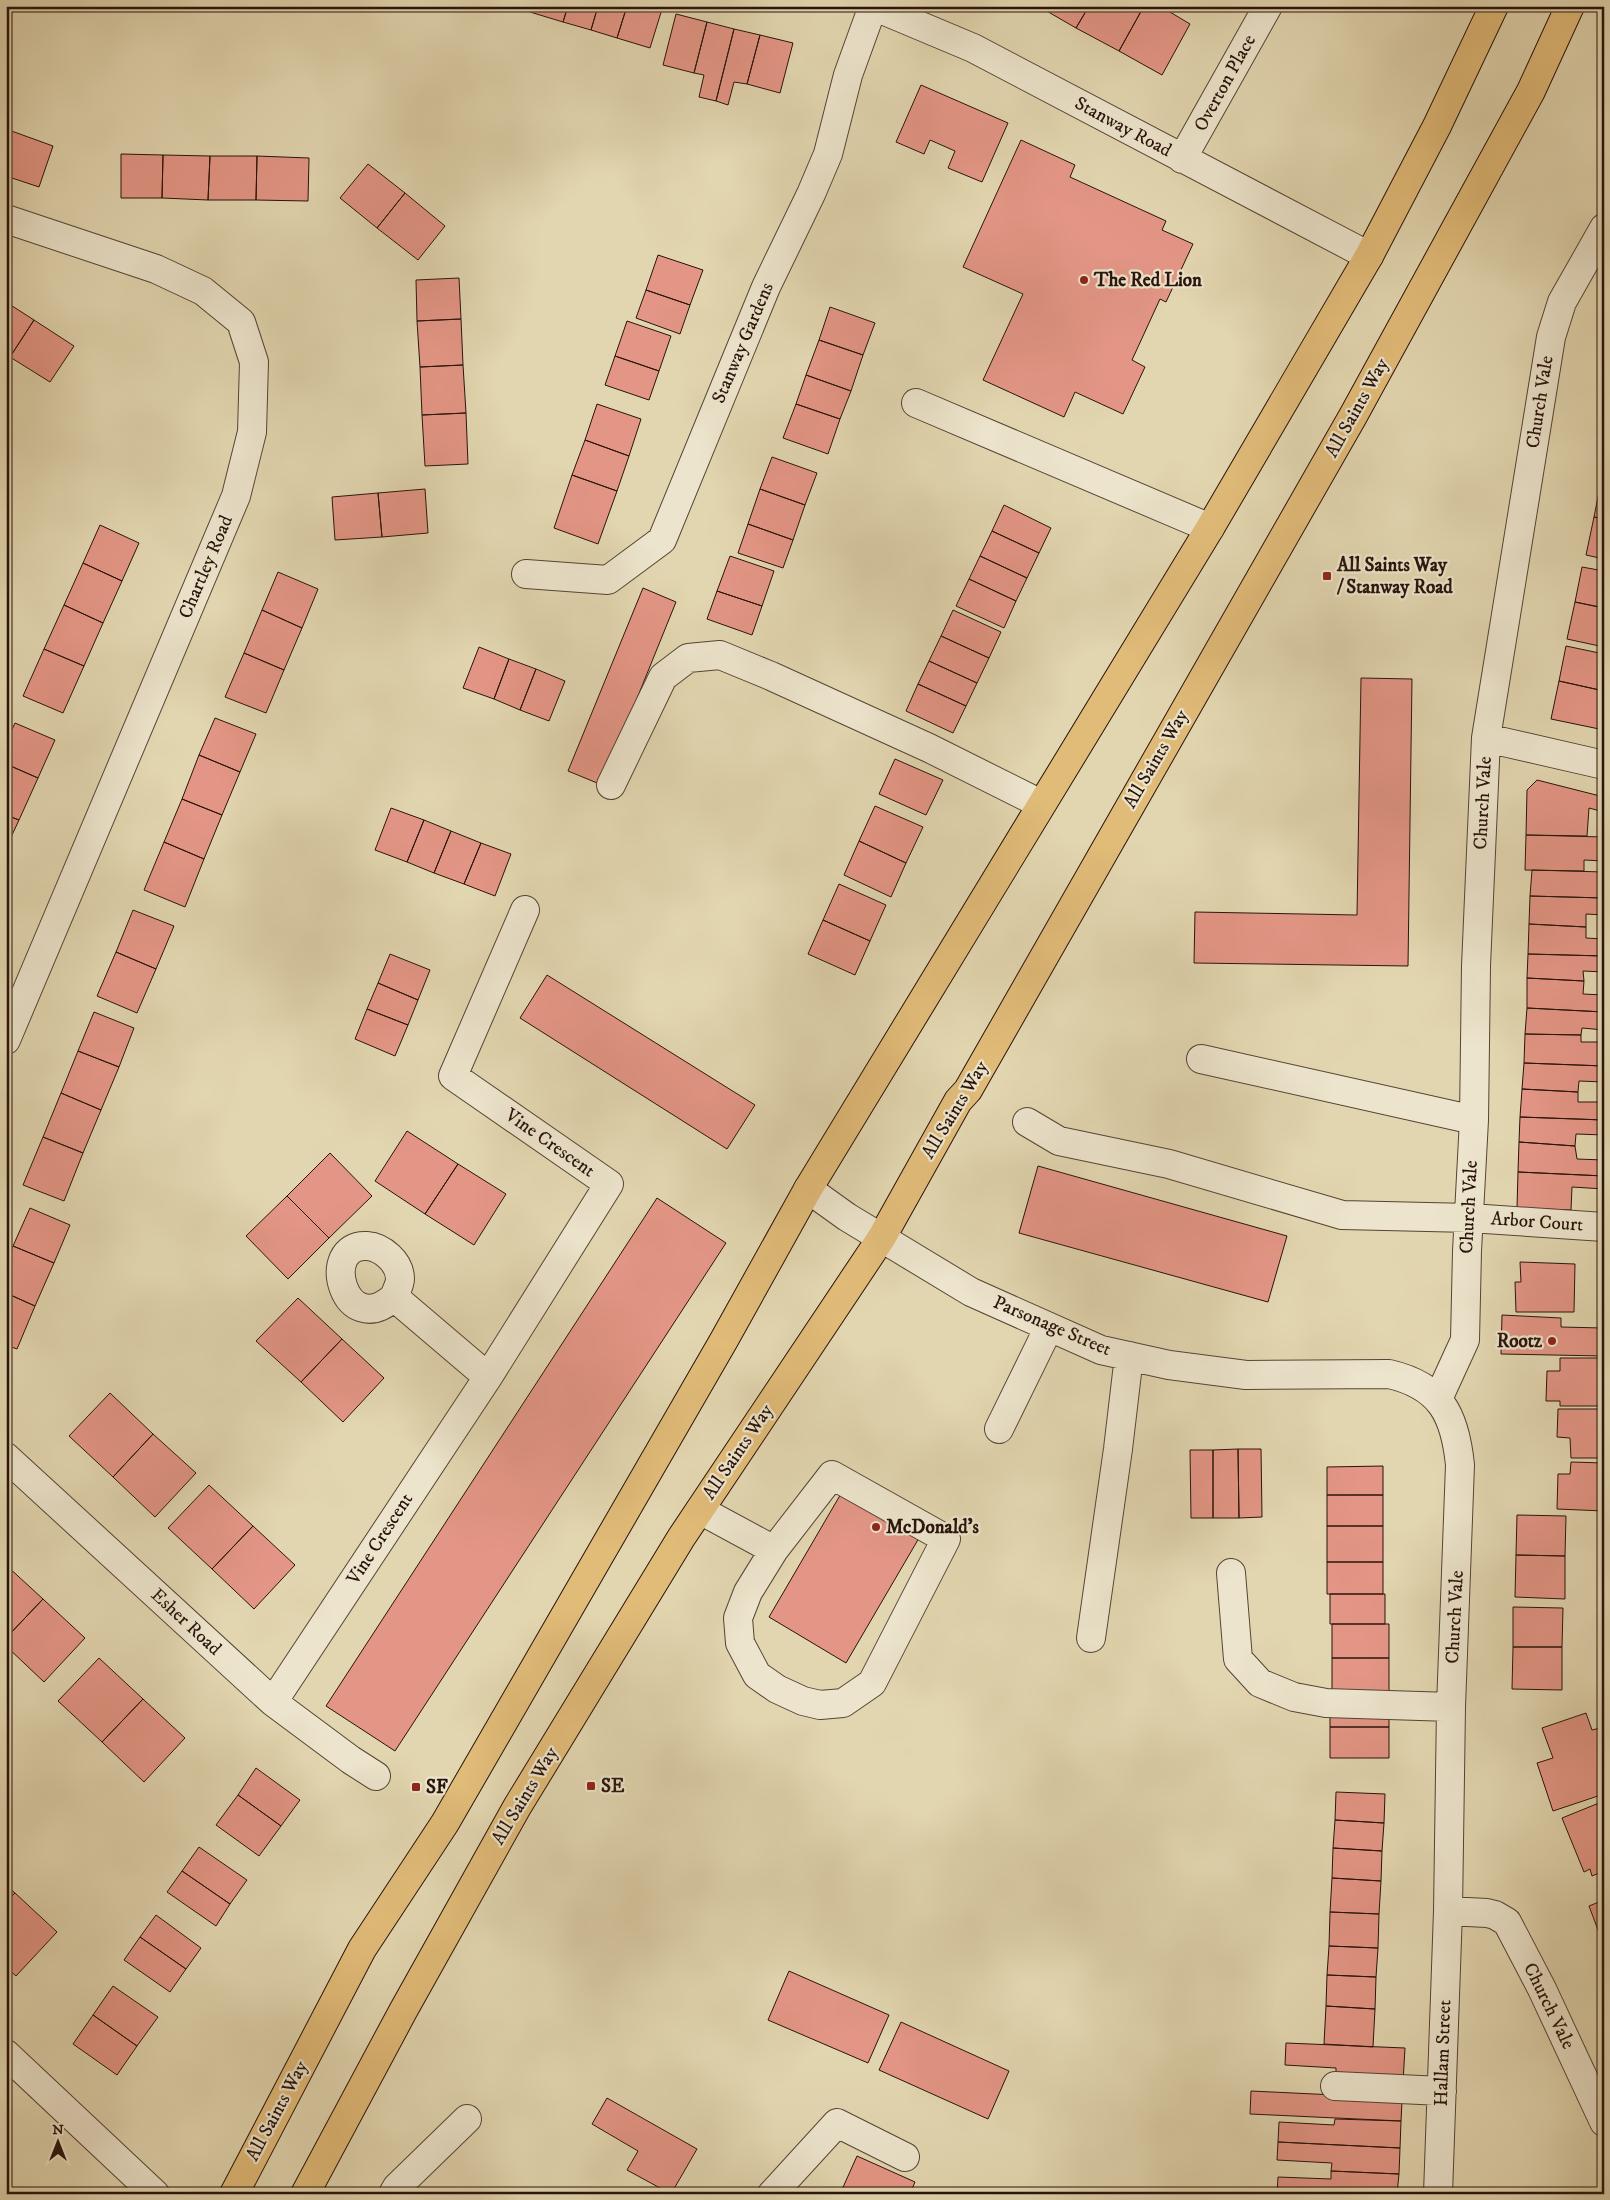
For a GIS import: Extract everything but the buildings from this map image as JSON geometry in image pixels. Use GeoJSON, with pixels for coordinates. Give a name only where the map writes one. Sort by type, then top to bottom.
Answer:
{"type":"FeatureCollection","features":[{"type":"Feature","properties":{"kind":"highway","name":"All Saints Way"},"geometry":{"type":"LineString","coordinates":[[234,2194],[362,1949],[445,1823],[724,1340],[808,1190],[1210,528],[1369,256],[1437,126],[1494,6]]}},
{"type":"Feature","properties":{"kind":"highway","name":"All Saints Way"},"geometry":{"type":"LineString","coordinates":[[304,2194],[517,1807],[700,1510],[882,1237],[958,1101],[968,1090],[1354,416],[1531,92],[1570,6]]}},
{"type":"Feature","properties":{"kind":"street","name":"Stanway Road"},"geometry":{"type":"LineString","coordinates":[[873,6],[973,48],[1369,256]]}},
{"type":"Feature","properties":{"kind":"street","name":"Stanway Gardens"},"geometry":{"type":"LineString","coordinates":[[526,574],[608,580],[662,540],[766,287],[828,154],[848,75],[873,6]]}},
{"type":"Feature","properties":{"kind":"street","name":"Overton Place"},"geometry":{"type":"LineString","coordinates":[[1182,159],[1268,6]]}},
{"type":"Feature","properties":{"kind":"street","name":"Chartley Road"},"geometry":{"type":"LineString","coordinates":[[6,219],[156,269],[203,291],[241,322],[254,362],[252,432],[236,496],[6,1040]]}},
{"type":"Feature","properties":{"kind":"street","name":"Church Vale"},"geometry":{"type":"LineString","coordinates":[[1604,228],[1562,302],[1551,337],[1486,738],[1476,966],[1474,1120],[1465,1340],[1438,1399],[1452,1420],[1460,1464],[1450,1708],[1448,1911],[1487,1913],[1507,1922],[1542,1989],[1604,2122]]}},
{"type":"Feature","properties":{"kind":"street"},"geometry":{"type":"LineString","coordinates":[[916,403],[1210,528]]}},
{"type":"Feature","properties":{"kind":"street"},"geometry":{"type":"LineString","coordinates":[[612,785],[663,677],[688,658],[720,655],[771,676],[929,748],[1041,804]]}},
{"type":"Feature","properties":{"kind":"street"},"geometry":{"type":"LineString","coordinates":[[1486,738],[1604,765]]}},
{"type":"Feature","properties":{"kind":"street","name":"Vine Crescent"},"geometry":{"type":"LineString","coordinates":[[273,1702],[488,1377],[609,1184],[453,1076],[525,910]]}},
{"type":"Feature","properties":{"kind":"street"},"geometry":{"type":"LineString","coordinates":[[1201,1059],[1474,1120]]}},
{"type":"Feature","properties":{"kind":"street","name":"Arbor Court"},"geometry":{"type":"LineString","coordinates":[[1027,1122],[1059,1141],[1169,1164],[1342,1215],[1470,1218],[1604,1227]]}},
{"type":"Feature","properties":{"kind":"street","name":"Parsonage Street"},"geometry":{"type":"LineString","coordinates":[[808,1190],[847,1217],[971,1292],[1102,1350],[1169,1365],[1246,1375],[1389,1374],[1405,1378],[1438,1399]]}},
{"type":"Feature","properties":{"kind":"street"},"geometry":{"type":"LineString","coordinates":[[394,1297],[488,1377]]}},
{"type":"Feature","properties":{"kind":"street"},"geometry":{"type":"LineString","coordinates":[[999,1429],[1049,1327]]}},
{"type":"Feature","properties":{"kind":"street"},"geometry":{"type":"LineString","coordinates":[[1091,1638],[1118,1449],[1129,1356]]}},
{"type":"Feature","properties":{"kind":"street","name":"Esher Road"},"geometry":{"type":"LineString","coordinates":[[6,1457],[273,1702],[351,1760],[376,1776]]}},
{"type":"Feature","properties":{"kind":"street"},"geometry":{"type":"LineString","coordinates":[[832,1475],[946,1539],[872,1683],[843,1703],[828,1704],[803,1701],[777,1689],[758,1675],[740,1643],[738,1618],[748,1592],[774,1550],[832,1475]]}},
{"type":"Feature","properties":{"kind":"street"},"geometry":{"type":"LineString","coordinates":[[700,1510],[774,1550]]}},
{"type":"Feature","properties":{"kind":"street"},"geometry":{"type":"LineString","coordinates":[[1231,1573],[1238,1659],[1260,1683],[1294,1697],[1326,1702],[1450,1708]]}},
{"type":"Feature","properties":{"kind":"street","name":"Hallam Street"},"geometry":{"type":"LineString","coordinates":[[1438,2194],[1448,1911]]}},
{"type":"Feature","properties":{"kind":"street"},"geometry":{"type":"LineString","coordinates":[[6,2054],[155,2194]]}},
{"type":"Feature","properties":{"kind":"street"},"geometry":{"type":"LineString","coordinates":[[1335,2086],[1442,2091]]}},
{"type":"Feature","properties":{"kind":"street"},"geometry":{"type":"LineString","coordinates":[[393,2194],[397,2187],[467,2119]]}},
{"type":"Feature","properties":{"kind":"street"},"geometry":{"type":"LineString","coordinates":[[772,2194],[837,2124],[905,2157]]}},
{"type":"Feature","properties":{"kind":"place","name":"The Red Lion"},"geometry":{"type":"Point","coordinates":[1084,280]}},
{"type":"Feature","properties":{"kind":"place","name":"All Saints Way / Stanway Road"},"geometry":{"type":"Point","coordinates":[1327,576]}},
{"type":"Feature","properties":{"kind":"place","name":"Rootz"},"geometry":{"type":"Point","coordinates":[1552,1341]}},
{"type":"Feature","properties":{"kind":"place","name":"McDonald's"},"geometry":{"type":"Point","coordinates":[876,1527]}},
{"type":"Feature","properties":{"kind":"place","name":"SE"},"geometry":{"type":"Point","coordinates":[591,1786]}},
{"type":"Feature","properties":{"kind":"place","name":"SF"},"geometry":{"type":"Point","coordinates":[416,1787]}}]}
